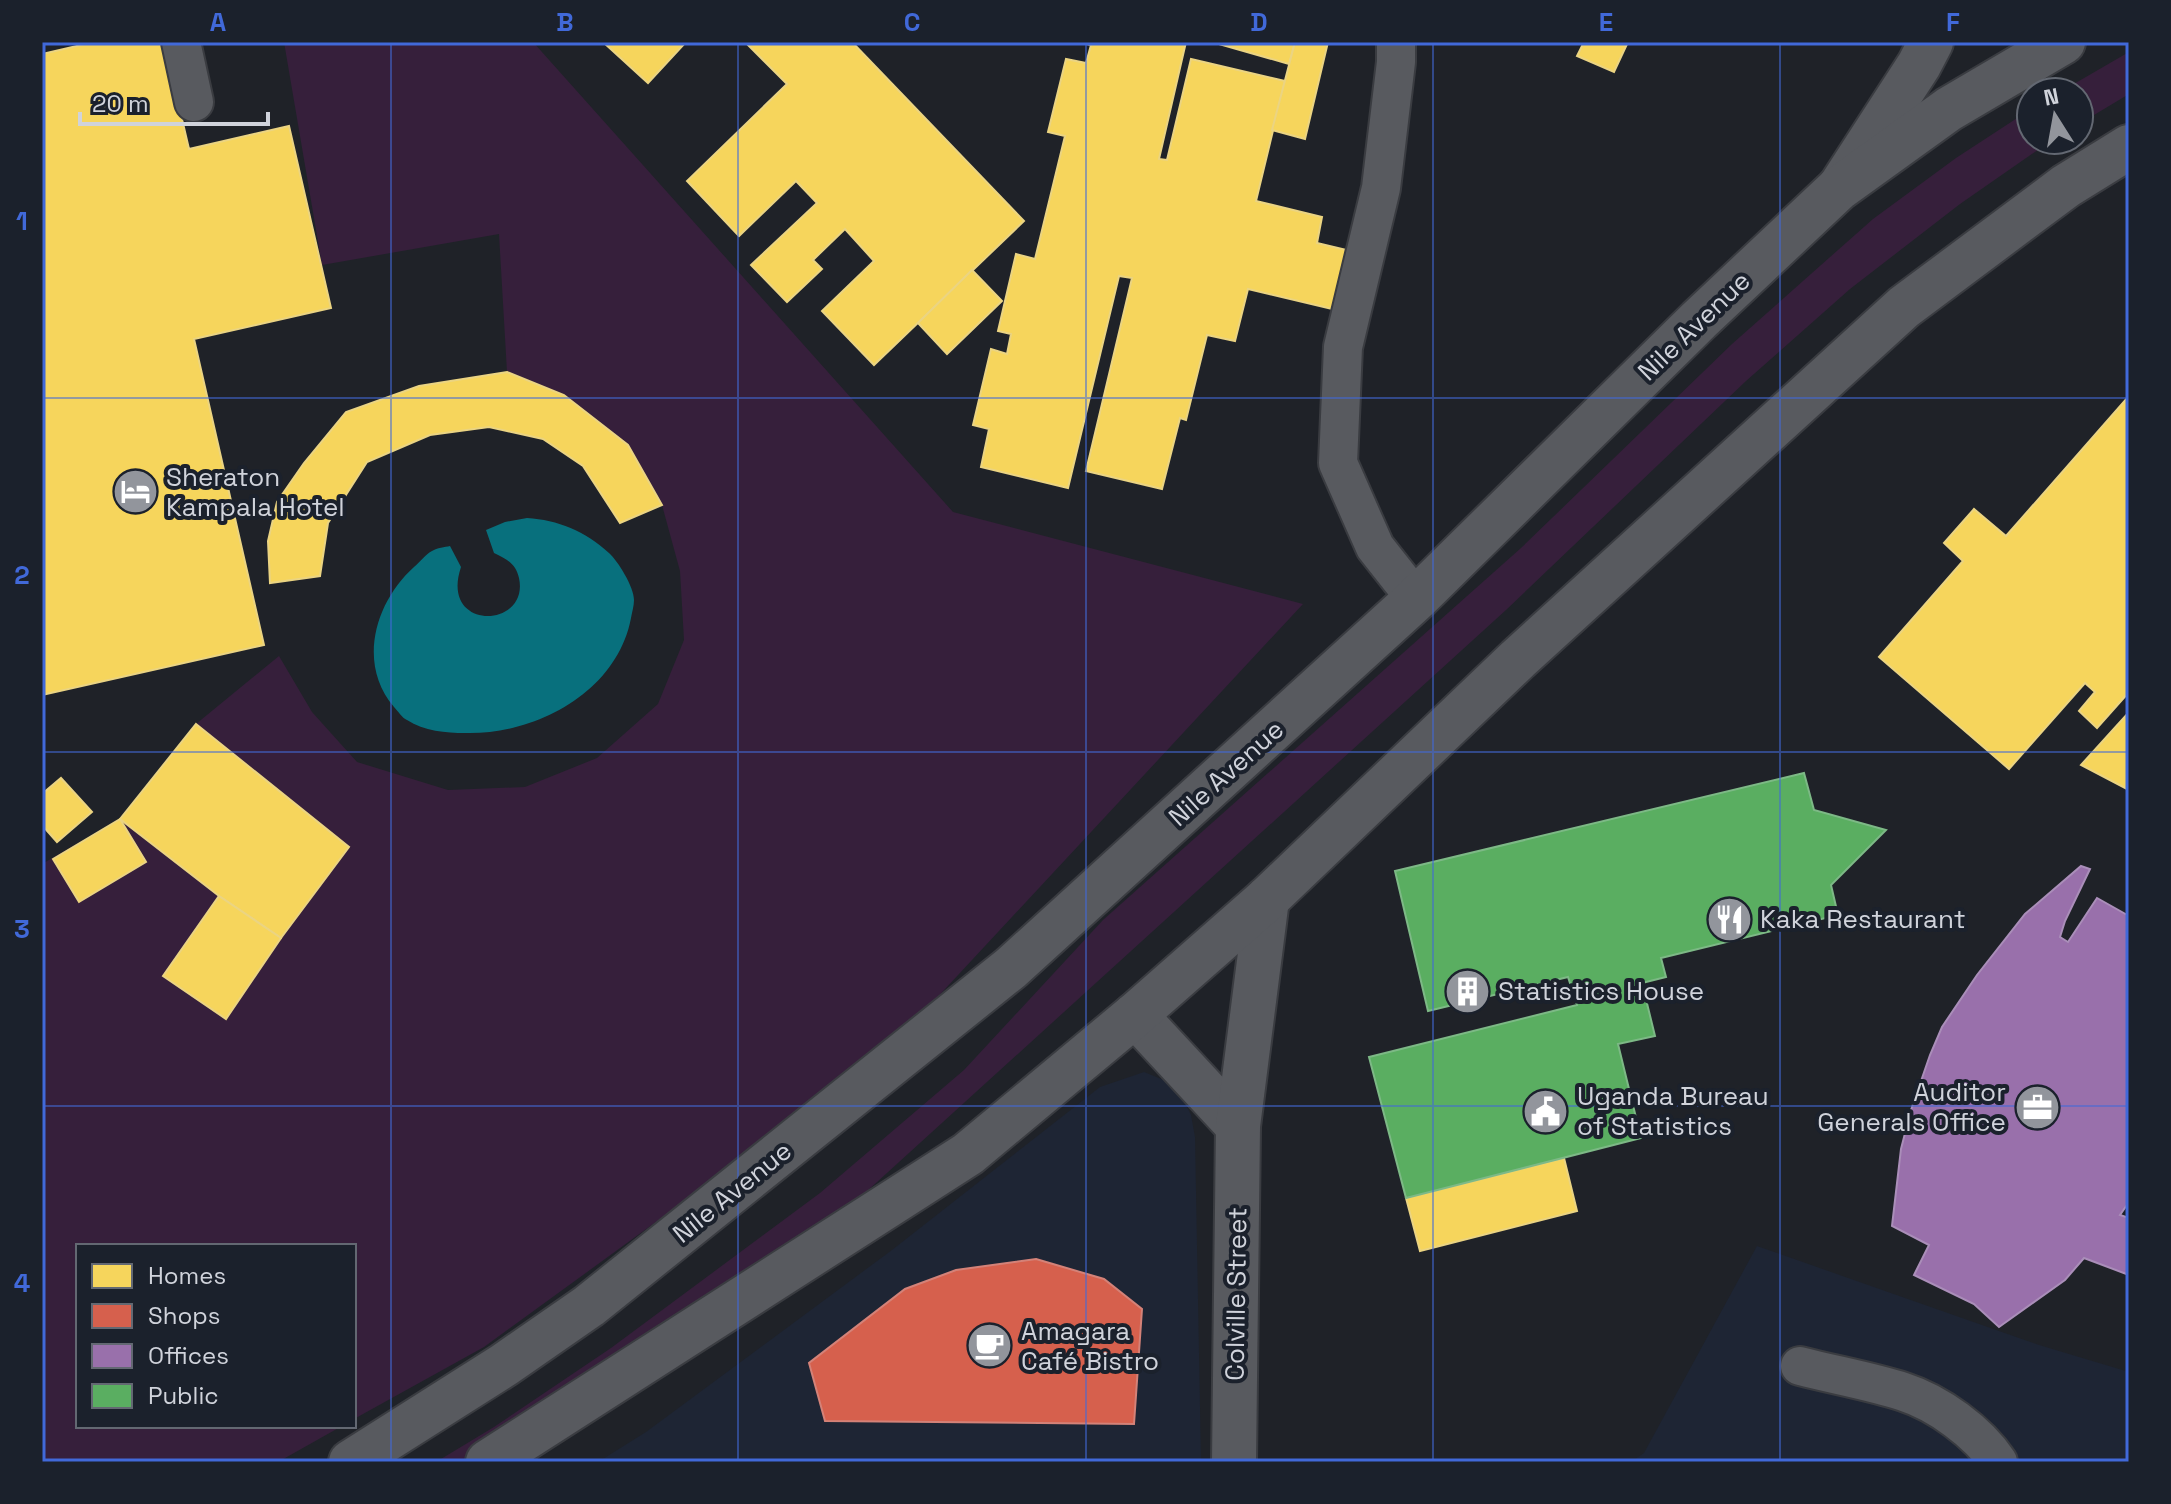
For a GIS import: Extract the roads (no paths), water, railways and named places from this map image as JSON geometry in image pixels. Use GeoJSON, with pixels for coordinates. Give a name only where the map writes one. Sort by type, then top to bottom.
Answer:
{"type":"FeatureCollection","features":[{"type":"Feature","properties":{"kind":"main road"},"geometry":{"type":"LineString","coordinates":[[1838,189],[1931,42]]}},
{"type":"Feature","properties":{"kind":"main road","name":"Nile Avenue"},"geometry":{"type":"LineString","coordinates":[[351,1462],[504,1365],[589,1306],[1011,968],[1416,599],[1699,320],[1838,189],[1949,109],[2063,42]]}},
{"type":"Feature","properties":{"kind":"main road"},"geometry":{"type":"LineString","coordinates":[[488,1462],[968,1154],[1135,1015],[1267,899],[1518,659],[1904,307],[2066,186],[2129,147]]}},
{"type":"Feature","properties":{"kind":"main road","name":"Colville Street"},"geometry":{"type":"LineString","coordinates":[[1234,1462],[1238,1126],[1267,899]]}},
{"type":"Feature","properties":{"kind":"main road"},"geometry":{"type":"LineString","coordinates":[[1135,1015],[1238,1126]]}},
{"type":"Feature","properties":{"kind":"lane"},"geometry":{"type":"LineString","coordinates":[[181,42],[194,102]]}},
{"type":"Feature","properties":{"kind":"lane"},"geometry":{"type":"LineString","coordinates":[[1396,42],[1381,188],[1343,347],[1338,463],[1375,547],[1416,599]]}},
{"type":"Feature","properties":{"kind":"lane"},"geometry":{"type":"LineString","coordinates":[[1800,1366],[1906,1393],[1951,1416],[1989,1449],[1998,1462]]}},
{"type":"Feature","properties":{"kind":"water"},"geometry":{"type":"Polygon","coordinates":[[[527,518],[550,521],[581,533],[600,545],[617,562],[634,600],[623,644],[609,667],[591,687],[545,717],[519,726],[492,732],[450,733],[428,729],[405,719],[383,690],[376,672],[376,634],[389,598],[400,581],[428,554],[450,546],[461,567],[458,588],[462,603],[473,612],[486,616],[500,614],[511,607],[519,595],[519,578],[510,562],[494,553],[486,530],[527,518]]]}},
{"type":"Feature","properties":{"kind":"place","name":"Sheraton Kampala Hotel"},"geometry":{"type":"Point","coordinates":[135,492]}},
{"type":"Feature","properties":{"kind":"place","name":"Kaka Restaurant"},"geometry":{"type":"Point","coordinates":[1729,919]}},
{"type":"Feature","properties":{"kind":"place","name":"Statistics House"},"geometry":{"type":"Point","coordinates":[1467,991]}},
{"type":"Feature","properties":{"kind":"place","name":"Auditor Generals Office"},"geometry":{"type":"Point","coordinates":[2037,1107]}},
{"type":"Feature","properties":{"kind":"place","name":"Uganda Bureau of Statistics"},"geometry":{"type":"Point","coordinates":[1546,1111]}},
{"type":"Feature","properties":{"kind":"place","name":"Amagara Café Bistro"},"geometry":{"type":"Point","coordinates":[990,1346]}}]}
